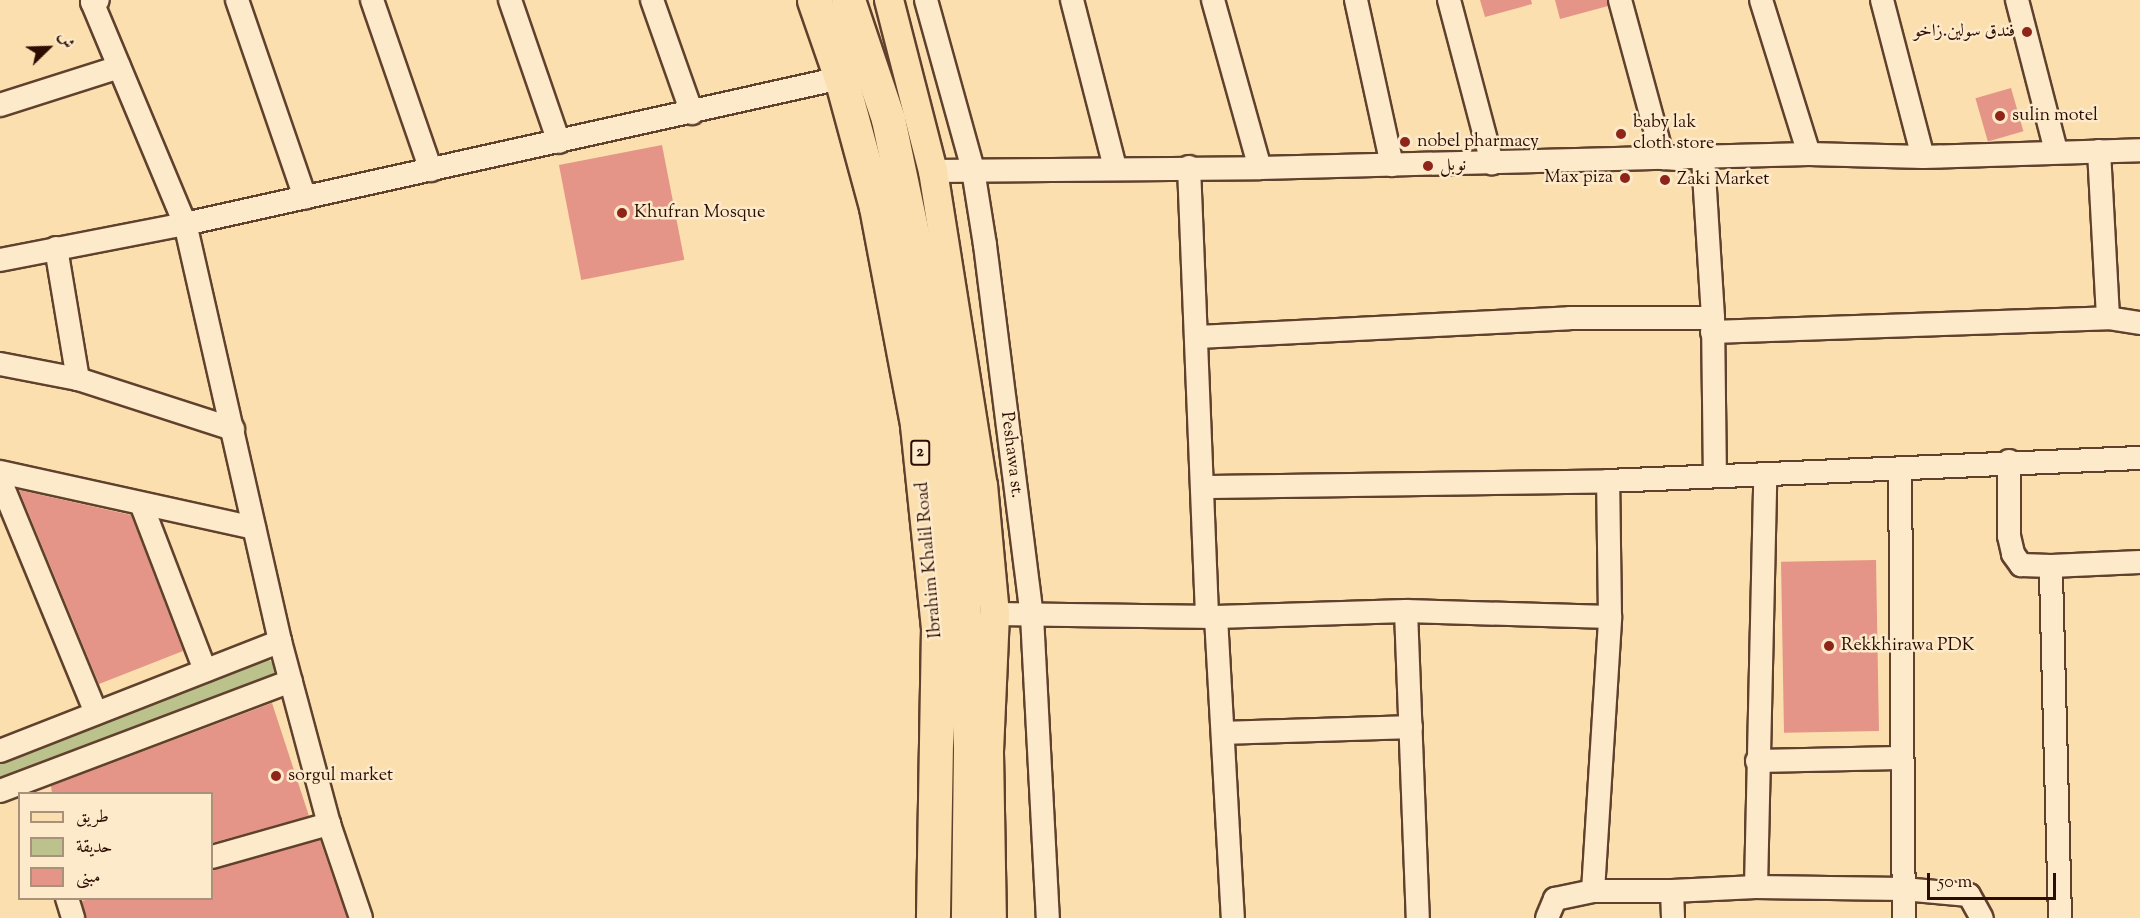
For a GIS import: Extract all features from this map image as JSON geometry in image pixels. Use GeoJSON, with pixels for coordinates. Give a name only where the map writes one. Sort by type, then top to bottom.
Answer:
{"type":"FeatureCollection","features":[{"type":"Feature","properties":{"kind":"highway","name":"Ibrahim Khalil Road"},"geometry":{"type":"LineString","coordinates":[[814,0],[841,78],[876,207],[917,425],[938,628],[933,918]]}},
{"type":"Feature","properties":{"kind":"highway","name":"Ibrahim Khalil Road"},"geometry":{"type":"LineString","coordinates":[[848,0],[888,119],[925,295],[949,444],[962,571],[970,737],[968,918]]}},
{"type":"Feature","properties":{"kind":"main road"},"geometry":{"type":"LineString","coordinates":[[889,0],[933,171],[967,373],[995,614],[989,753],[992,918]]}},
{"type":"Feature","properties":{"kind":"street"},"geometry":{"type":"LineString","coordinates":[[237,0],[304,198]]}},
{"type":"Feature","properties":{"kind":"street"},"geometry":{"type":"LineString","coordinates":[[372,0],[431,170]]}},
{"type":"Feature","properties":{"kind":"street"},"geometry":{"type":"LineString","coordinates":[[510,0],[559,142]]}},
{"type":"Feature","properties":{"kind":"street"},"geometry":{"type":"LineString","coordinates":[[652,0],[692,113]]}},
{"type":"Feature","properties":{"kind":"street","name":"Peshawa st."},"geometry":{"type":"LineString","coordinates":[[926,0],[973,170],[1032,616],[1048,918]]}},
{"type":"Feature","properties":{"kind":"street"},"geometry":{"type":"LineString","coordinates":[[1072,0],[1115,167]]}},
{"type":"Feature","properties":{"kind":"street"},"geometry":{"type":"LineString","coordinates":[[1213,0],[1260,168]]}},
{"type":"Feature","properties":{"kind":"street"},"geometry":{"type":"LineString","coordinates":[[1356,0],[1392,165]]}},
{"type":"Feature","properties":{"kind":"street"},"geometry":{"type":"LineString","coordinates":[[1449,0],[1492,162]]}},
{"type":"Feature","properties":{"kind":"street"},"geometry":{"type":"LineString","coordinates":[[1620,0],[1663,158],[1678,159]]}},
{"type":"Feature","properties":{"kind":"street"},"geometry":{"type":"LineString","coordinates":[[1761,0],[1809,154]]}},
{"type":"Feature","properties":{"kind":"street"},"geometry":{"type":"LineString","coordinates":[[1882,0],[1923,157]]}},
{"type":"Feature","properties":{"kind":"street"},"geometry":{"type":"LineString","coordinates":[[2017,0],[2056,151]]}},
{"type":"Feature","properties":{"kind":"street"},"geometry":{"type":"LineString","coordinates":[[94,1],[185,224],[280,641],[329,824],[361,918]]}},
{"type":"Feature","properties":{"kind":"street"},"geometry":{"type":"LineString","coordinates":[[0,105],[119,67]]}},
{"type":"Feature","properties":{"kind":"street"},"geometry":{"type":"LineString","coordinates":[[0,260],[185,224],[841,78]]}},
{"type":"Feature","properties":{"kind":"street"},"geometry":{"type":"LineString","coordinates":[[933,171],[1115,167],[1260,168],[1809,154],[1923,157],[2140,150]]}},
{"type":"Feature","properties":{"kind":"street"},"geometry":{"type":"LineString","coordinates":[[2099,151],[2108,318]]}},
{"type":"Feature","properties":{"kind":"street"},"geometry":{"type":"LineString","coordinates":[[1703,158],[1713,325],[1714,476]]}},
{"type":"Feature","properties":{"kind":"street"},"geometry":{"type":"LineString","coordinates":[[1189,168],[1203,487],[1222,733],[1233,918]]}},
{"type":"Feature","properties":{"kind":"street"},"geometry":{"type":"LineString","coordinates":[[56,248],[78,379]]}},
{"type":"Feature","properties":{"kind":"street"},"geometry":{"type":"LineString","coordinates":[[1198,337],[1570,318],[1713,325],[2108,318],[2140,323]]}},
{"type":"Feature","properties":{"kind":"street"},"geometry":{"type":"LineString","coordinates":[[0,363],[78,379],[232,429]]}},
{"type":"Feature","properties":{"kind":"street"},"geometry":{"type":"LineString","coordinates":[[1203,487],[1608,481],[1900,471],[2009,461],[2140,458]]}},
{"type":"Feature","properties":{"kind":"street"},"geometry":{"type":"LineString","coordinates":[[2009,461],[2009,536],[2013,554],[2021,565],[2140,562]]}},
{"type":"Feature","properties":{"kind":"street"},"geometry":{"type":"LineString","coordinates":[[1900,471],[1900,758],[1904,918]]}},
{"type":"Feature","properties":{"kind":"street"},"geometry":{"type":"LineString","coordinates":[[0,472],[142,506],[254,528]]}},
{"type":"Feature","properties":{"kind":"street"},"geometry":{"type":"LineString","coordinates":[[1755,887],[1765,476]]}},
{"type":"Feature","properties":{"kind":"street"},"geometry":{"type":"LineString","coordinates":[[0,480],[96,713]]}},
{"type":"Feature","properties":{"kind":"street"},"geometry":{"type":"LineString","coordinates":[[1593,891],[1610,617],[1608,481]]}},
{"type":"Feature","properties":{"kind":"street"},"geometry":{"type":"LineString","coordinates":[[142,506],[205,670]]}},
{"type":"Feature","properties":{"kind":"street"},"geometry":{"type":"LineString","coordinates":[[2051,566],[2060,918]]}},
{"type":"Feature","properties":{"kind":"street"},"geometry":{"type":"LineString","coordinates":[[995,614],[1212,617],[1406,611],[1610,617]]}},
{"type":"Feature","properties":{"kind":"street"},"geometry":{"type":"LineString","coordinates":[[1406,611],[1418,918]]}},
{"type":"Feature","properties":{"kind":"street"},"geometry":{"type":"LineString","coordinates":[[0,751],[280,641]]}},
{"type":"Feature","properties":{"kind":"street"},"geometry":{"type":"LineString","coordinates":[[0,791],[35,786],[291,681]]}},
{"type":"Feature","properties":{"kind":"street"},"geometry":{"type":"LineString","coordinates":[[1222,733],[1411,728]]}},
{"type":"Feature","properties":{"kind":"street"},"geometry":{"type":"LineString","coordinates":[[1757,760],[1900,758]]}},
{"type":"Feature","properties":{"kind":"street"},"geometry":{"type":"LineString","coordinates":[[213,857],[329,824]]}},
{"type":"Feature","properties":{"kind":"street"},"geometry":{"type":"LineString","coordinates":[[1547,918],[1555,899],[1593,891],[1672,891],[1755,887],[1903,889],[1969,895],[1982,918]]}},
{"type":"Feature","properties":{"kind":"street"},"geometry":{"type":"LineString","coordinates":[[1672,891],[1673,918]]}},
{"type":"Feature","properties":{"kind":"street"},"geometry":{"type":"LineString","coordinates":[[68,900],[73,918]]}},
{"type":"Feature","properties":{"kind":"green space"},"geometry":{"type":"Polygon","coordinates":[[[263,656],[276,665],[272,679],[0,787],[0,760],[263,656]]]}},
{"type":"Feature","properties":{"kind":"building"},"geometry":{"type":"Polygon","coordinates":[[[1480,0],[1531,0],[1532,4],[1485,17],[1480,0]]]}},
{"type":"Feature","properties":{"kind":"building"},"geometry":{"type":"Polygon","coordinates":[[[1555,0],[1607,0],[1608,6],[1560,19],[1555,0]]]}},
{"type":"Feature","properties":{"kind":"building"},"geometry":{"type":"Polygon","coordinates":[[[2011,88],[2023,131],[1988,141],[1975,98],[2011,88]]]}},
{"type":"Feature","properties":{"kind":"building","name":"Khufran Mosque"},"geometry":{"type":"Polygon","coordinates":[[[662,145],[684,260],[581,280],[559,165],[662,145]]]}},
{"type":"Feature","properties":{"kind":"building"},"geometry":{"type":"Polygon","coordinates":[[[19,490],[131,515],[183,651],[99,684],[19,490]]]}},
{"type":"Feature","properties":{"kind":"building","name":"Rekkhirawa PDK"},"geometry":{"type":"Polygon","coordinates":[[[1876,560],[1879,731],[1784,733],[1781,562],[1876,560]]]}},
{"type":"Feature","properties":{"kind":"building"},"geometry":{"type":"Polygon","coordinates":[[[272,703],[309,816],[213,843],[213,792],[52,792],[51,786],[272,703]]]}},
{"type":"Feature","properties":{"kind":"building"},"geometry":{"type":"Polygon","coordinates":[[[320,840],[347,918],[86,918],[82,901],[86,900],[213,900],[213,870],[320,840]]]}},
{"type":"Feature","properties":{"kind":"place","name":"فندق سولين.زاخو"},"geometry":{"type":"Point","coordinates":[2027,32]}},
{"type":"Feature","properties":{"kind":"place","name":"sulin motel"},"geometry":{"type":"Point","coordinates":[2000,116]}},
{"type":"Feature","properties":{"kind":"place","name":"baby lak cloth store"},"geometry":{"type":"Point","coordinates":[1621,134]}},
{"type":"Feature","properties":{"kind":"place","name":"nobel pharmacy"},"geometry":{"type":"Point","coordinates":[1405,142]}},
{"type":"Feature","properties":{"kind":"place","name":"نوبل"},"geometry":{"type":"Point","coordinates":[1428,166]}},
{"type":"Feature","properties":{"kind":"place","name":"Max piza"},"geometry":{"type":"Point","coordinates":[1625,178]}},
{"type":"Feature","properties":{"kind":"place","name":"Zaki Market"},"geometry":{"type":"Point","coordinates":[1665,180]}},
{"type":"Feature","properties":{"kind":"place","name":"Khufran Mosque"},"geometry":{"type":"Point","coordinates":[622,213]}},
{"type":"Feature","properties":{"kind":"place","name":"Rekkhirawa PDK"},"geometry":{"type":"Point","coordinates":[1829,646]}},
{"type":"Feature","properties":{"kind":"place","name":"sorgul market"},"geometry":{"type":"Point","coordinates":[276,776]}}]}
